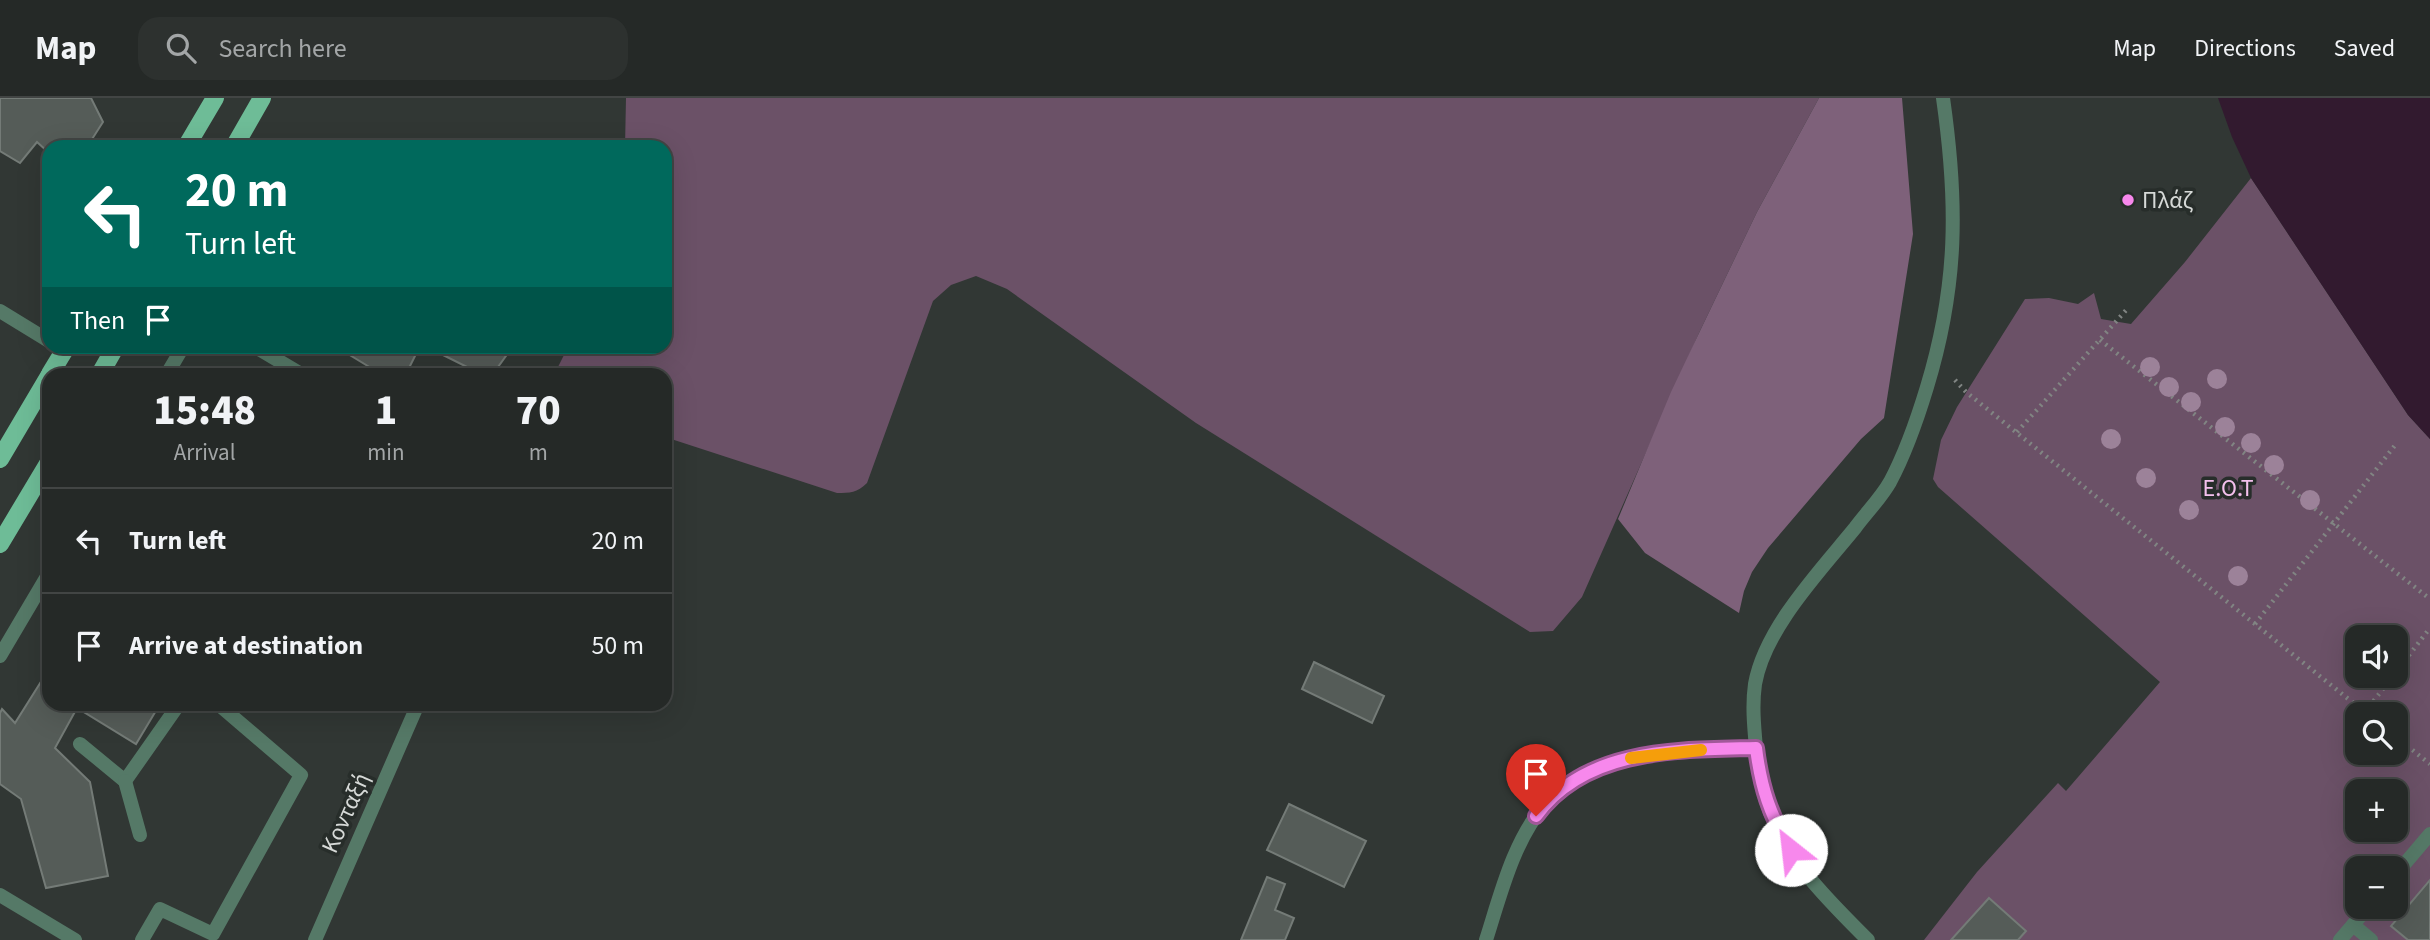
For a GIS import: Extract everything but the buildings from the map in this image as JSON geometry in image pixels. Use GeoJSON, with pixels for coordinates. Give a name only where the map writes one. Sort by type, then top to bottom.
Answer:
{"type":"FeatureCollection","features":[{"type":"Feature","properties":{"kind":"main road"},"geometry":{"type":"LineString","coordinates":[[190,140],[215,98]]}},
{"type":"Feature","properties":{"kind":"main road"},"geometry":{"type":"LineString","coordinates":[[238,140],[262,98]]}},
{"type":"Feature","properties":{"kind":"main road"},"geometry":{"type":"LineString","coordinates":[[0,459],[42,387]]}},
{"type":"Feature","properties":{"kind":"main road"},"geometry":{"type":"LineString","coordinates":[[0,544],[42,474]]}},
{"type":"Feature","properties":{"kind":"street"},"geometry":{"type":"LineString","coordinates":[[1868,940],[1815,886],[1791,850],[1766,802],[1759,777],[1754,697],[1758,674],[1781,626],[1888,486],[1911,437],[1935,360],[1948,299],[1953,243],[1952,180],[1943,98]]}},
{"type":"Feature","properties":{"kind":"street"},"geometry":{"type":"LineString","coordinates":[[0,311],[42,336]]}},
{"type":"Feature","properties":{"kind":"street"},"geometry":{"type":"LineString","coordinates":[[267,354],[291,368]]}},
{"type":"Feature","properties":{"kind":"street"},"geometry":{"type":"LineString","coordinates":[[0,656],[42,585]]}},
{"type":"Feature","properties":{"kind":"street"},"geometry":{"type":"LineString","coordinates":[[125,781],[174,711]]}},
{"type":"Feature","properties":{"kind":"street"},"geometry":{"type":"LineString","coordinates":[[142,940],[160,909],[213,934],[301,775],[226,711]]}},
{"type":"Feature","properties":{"kind":"street","name":"Κονταξή"},"geometry":{"type":"LineString","coordinates":[[315,940],[415,711]]}},
{"type":"Feature","properties":{"kind":"street"},"geometry":{"type":"LineString","coordinates":[[79,744],[125,781],[140,835]]}},
{"type":"Feature","properties":{"kind":"street"},"geometry":{"type":"LineString","coordinates":[[1486,940],[1517,850],[1545,804],[1566,785],[1591,771],[1624,759],[1671,752],[1756,748]]}},
{"type":"Feature","properties":{"kind":"street"},"geometry":{"type":"LineString","coordinates":[[2408,860],[2430,834]]}},
{"type":"Feature","properties":{"kind":"street"},"geometry":{"type":"LineString","coordinates":[[0,895],[75,940]]}},
{"type":"Feature","properties":{"kind":"street"},"geometry":{"type":"LineString","coordinates":[[2340,940],[2358,919]]}},
{"type":"Feature","properties":{"kind":"street"},"geometry":{"type":"LineString","coordinates":[[2353,925],[2371,940]]}},
{"type":"Feature","properties":{"kind":"path"},"geometry":{"type":"LineString","coordinates":[[2017,432],[2129,307]]}},
{"type":"Feature","properties":{"kind":"path"},"geometry":{"type":"LineString","coordinates":[[2100,340],[2430,600]]}},
{"type":"Feature","properties":{"kind":"path"},"geometry":{"type":"LineString","coordinates":[[1935,360],[1966,392],[2352,702]]}},
{"type":"Feature","properties":{"kind":"path"},"geometry":{"type":"LineString","coordinates":[[2255,624],[2396,444]]}},
{"type":"Feature","properties":{"kind":"path"},"geometry":{"type":"LineString","coordinates":[[2408,656],[2430,628]]}},
{"type":"Feature","properties":{"kind":"path"},"geometry":{"type":"LineString","coordinates":[[2408,747],[2430,764]]}},
{"type":"Feature","properties":{"kind":"green space"},"geometry":{"type":"Polygon","coordinates":[[[626,98],[1819,98],[1757,212],[1699,333],[1582,597],[1553,631],[1530,632],[1196,423],[1007,289],[976,276],[951,285],[933,301],[867,483],[860,489],[837,493],[672,439],[672,368],[558,368],[564,354],[672,354],[672,140],[625,140],[626,98]]]}},
{"type":"Feature","properties":{"kind":"green space","name":"E.O.T"},"geometry":{"type":"Polygon","coordinates":[[[2251,178],[2408,415],[2430,439],[2430,940],[1924,940],[1977,872],[2058,783],[2066,791],[2160,682],[1938,487],[1933,479],[1941,440],[1957,407],[2025,299],[2049,298],[2078,304],[2094,293],[2101,319],[2131,324],[2185,262],[2251,178]]]}},
{"type":"Feature","properties":{"kind":"shaded area"},"geometry":{"type":"Polygon","coordinates":[[[1819,98],[1902,98],[1913,234],[1884,418],[1861,439],[1768,548],[1752,572],[1739,613],[1645,553],[1618,519],[1671,392],[1699,333],[1757,212],[1819,98]]]}},
{"type":"Feature","properties":{"kind":"shaded area"},"geometry":{"type":"Polygon","coordinates":[[[2218,98],[2430,98],[2430,439],[2408,415],[2251,178],[2218,98]]]}},
{"type":"Feature","properties":{"kind":"slow traffic"},"geometry":{"type":"LineString","coordinates":[[1631,758],[1701,750]]}},
{"type":"Feature","properties":{"kind":"place","name":"Πλάζ"},"geometry":{"type":"Point","coordinates":[2128,200]}},
{"type":"Feature","properties":{"kind":"route"},"geometry":{"type":"LineString","coordinates":[[1536,816],[1566,785],[1611,763],[1657,753],[1756,748],[1759,777],[1766,802],[1791,850]]}}]}
